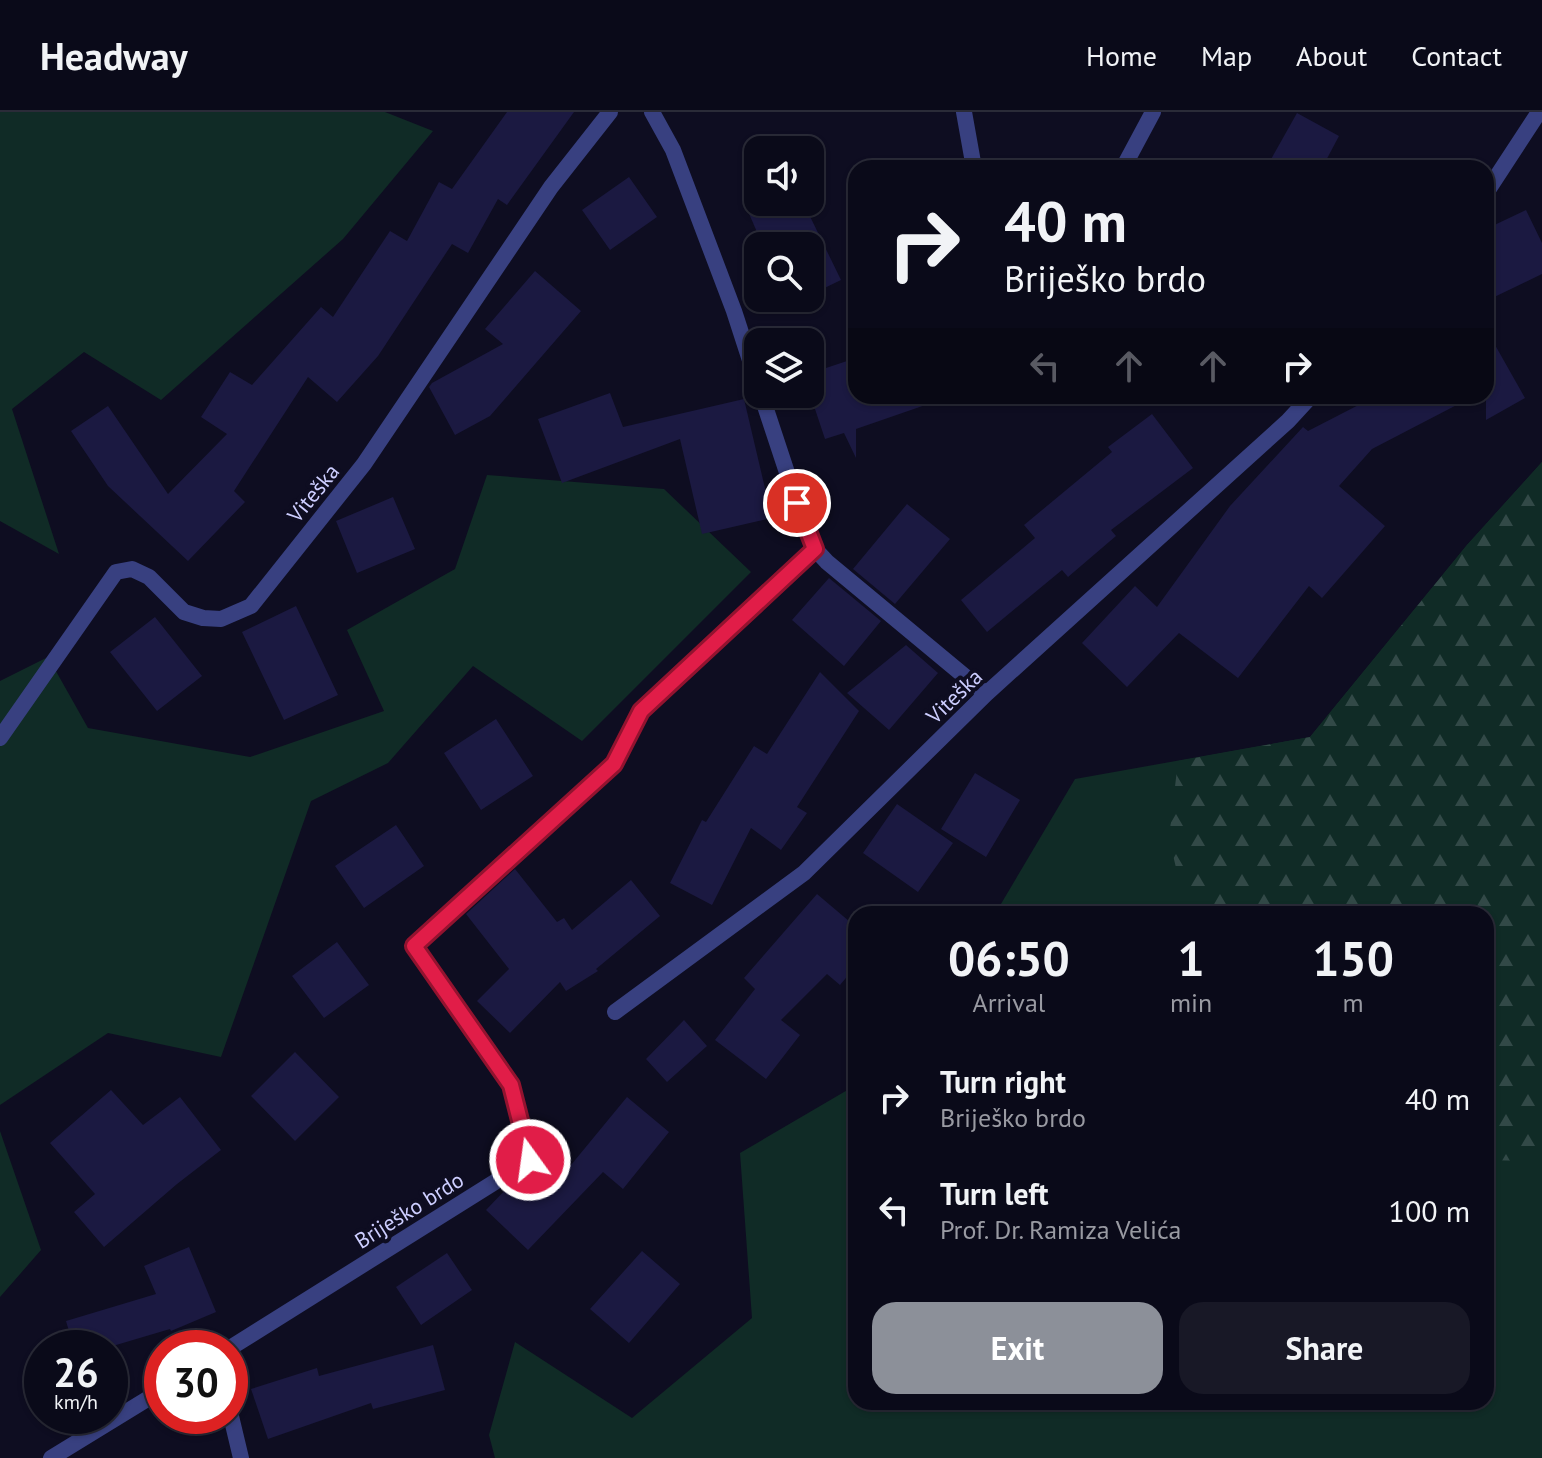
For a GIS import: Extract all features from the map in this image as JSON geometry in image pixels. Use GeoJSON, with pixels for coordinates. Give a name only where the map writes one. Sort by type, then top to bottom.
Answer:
{"type":"FeatureCollection","features":[{"type":"Feature","properties":{"kind":"street","name":"Viteška"},"geometry":{"type":"LineString","coordinates":[[0,738],[116,572],[132,569],[149,577],[184,612],[203,618],[221,619],[251,606],[364,464],[551,187],[610,112]]}},
{"type":"Feature","properties":{"kind":"street"},"geometry":{"type":"LineString","coordinates":[[652,112],[673,150],[744,342]]}},
{"type":"Feature","properties":{"kind":"street"},"geometry":{"type":"LineString","coordinates":[[964,112],[973,160]]}},
{"type":"Feature","properties":{"kind":"street"},"geometry":{"type":"LineString","coordinates":[[1127,160],[1153,112]]}},
{"type":"Feature","properties":{"kind":"street"},"geometry":{"type":"LineString","coordinates":[[1494,181],[1539,112]]}},
{"type":"Feature","properties":{"kind":"street","name":"Viteška"},"geometry":{"type":"LineString","coordinates":[[615,1012],[804,873],[986,694],[1304,404]]}},
{"type":"Feature","properties":{"kind":"street"},"geometry":{"type":"LineString","coordinates":[[766,408],[815,549],[986,694]]}},
{"type":"Feature","properties":{"kind":"street","name":"Briješko brdo"},"geometry":{"type":"LineString","coordinates":[[248,1337],[530,1160],[511,1085],[414,946],[614,764],[641,711],[815,549]]}},
{"type":"Feature","properties":{"kind":"street"},"geometry":{"type":"LineString","coordinates":[[51,1458],[144,1401]]}},
{"type":"Feature","properties":{"kind":"street"},"geometry":{"type":"LineString","coordinates":[[235,1434],[241,1458]]}},
{"type":"Feature","properties":{"kind":"green space"},"geometry":{"type":"Polygon","coordinates":[[[0,112],[385,112],[433,131],[343,239],[161,400],[84,352],[12,409],[59,554],[0,521],[0,112]]]}},
{"type":"Feature","properties":{"kind":"green space"},"geometry":{"type":"Polygon","coordinates":[[[1542,462],[1542,1458],[495,1458],[489,1435],[515,1342],[632,1418],[752,1318],[740,1153],[848,1090],[848,1410],[1494,1410],[1494,906],[1000,906],[1075,779],[1310,737],[1467,545],[1542,462]]]}},
{"type":"Feature","properties":{"kind":"green space"},"geometry":{"type":"Polygon","coordinates":[[[1542,462],[1542,1152],[1528,1161],[1494,1160],[1494,906],[1192,906],[1177,872],[1169,838],[1178,761],[1310,737],[1467,545],[1542,462]]]}},
{"type":"Feature","properties":{"kind":"green space"},"geometry":{"type":"Polygon","coordinates":[[[487,475],[664,489],[751,572],[582,741],[473,666],[388,763],[311,801],[221,1057],[108,1033],[0,1105],[0,681],[48,657],[88,728],[250,757],[384,711],[347,630],[455,569],[487,475]]]}},
{"type":"Feature","properties":{"kind":"green space"},"geometry":{"type":"Polygon","coordinates":[[[0,1131],[41,1250],[0,1297],[0,1131]]]}},
{"type":"Feature","properties":{"kind":"building"},"geometry":{"type":"Polygon","coordinates":[[[507,112],[574,112],[507,205],[498,199],[468,253],[452,244],[378,356],[337,402],[308,377],[234,491],[245,502],[188,561],[108,486],[71,431],[108,406],[168,494],[227,434],[201,417],[230,372],[252,385],[321,307],[333,317],[390,231],[407,241],[439,182],[452,189],[507,112]]]}},
{"type":"Feature","properties":{"kind":"building"},"geometry":{"type":"Polygon","coordinates":[[[1297,113],[1339,136],[1326,160],[1271,160],[1297,113]]]}},
{"type":"Feature","properties":{"kind":"building"},"geometry":{"type":"Polygon","coordinates":[[[629,177],[657,217],[610,250],[582,210],[629,177]]]}},
{"type":"Feature","properties":{"kind":"building"},"geometry":{"type":"Polygon","coordinates":[[[1526,210],[1542,243],[1542,274],[1494,297],[1494,225],[1526,210]]]}},
{"type":"Feature","properties":{"kind":"building"},"geometry":{"type":"Polygon","coordinates":[[[750,216],[810,216],[818,232],[757,232],[750,216]]]}},
{"type":"Feature","properties":{"kind":"building"},"geometry":{"type":"Polygon","coordinates":[[[824,245],[841,280],[824,288],[824,245]]]}},
{"type":"Feature","properties":{"kind":"building"},"geometry":{"type":"Polygon","coordinates":[[[535,271],[581,311],[490,416],[455,435],[429,387],[503,344],[485,329],[535,271]]]}},
{"type":"Feature","properties":{"kind":"building"},"geometry":{"type":"Polygon","coordinates":[[[1494,343],[1525,398],[1486,420],[1486,404],[1494,404],[1494,343]]]}},
{"type":"Feature","properties":{"kind":"building"},"geometry":{"type":"Polygon","coordinates":[[[848,361],[848,404],[928,404],[856,429],[856,458],[844,433],[825,439],[815,408],[824,408],[824,369],[848,361]]]}},
{"type":"Feature","properties":{"kind":"building"},"geometry":{"type":"Polygon","coordinates":[[[610,393],[623,427],[744,399],[772,518],[702,534],[680,439],[562,483],[538,419],[610,393]]]}},
{"type":"Feature","properties":{"kind":"building"},"geometry":{"type":"Polygon","coordinates":[[[1360,404],[1459,404],[1372,449],[1339,486],[1385,526],[1322,598],[1309,586],[1238,678],[1179,633],[1127,687],[1082,643],[1135,586],[1157,607],[1230,506],[1303,427],[1308,431],[1360,404]]]}},
{"type":"Feature","properties":{"kind":"building"},"geometry":{"type":"Polygon","coordinates":[[[1152,414],[1193,468],[1111,530],[1116,536],[1068,577],[1062,570],[987,632],[961,600],[1035,538],[1024,525],[1112,452],[1108,447],[1152,414]]]}},
{"type":"Feature","properties":{"kind":"building"},"geometry":{"type":"Polygon","coordinates":[[[393,497],[415,549],[357,573],[336,521],[393,497]]]}},
{"type":"Feature","properties":{"kind":"building"},"geometry":{"type":"Polygon","coordinates":[[[907,504],[950,539],[895,604],[853,569],[907,504]]]}},
{"type":"Feature","properties":{"kind":"building"},"geometry":{"type":"Polygon","coordinates":[[[829,578],[881,621],[844,666],[792,620],[829,578]]]}},
{"type":"Feature","properties":{"kind":"building"},"geometry":{"type":"Polygon","coordinates":[[[296,606],[338,695],[284,720],[242,632],[296,606]]]}},
{"type":"Feature","properties":{"kind":"building"},"geometry":{"type":"Polygon","coordinates":[[[155,617],[202,676],[157,711],[110,652],[155,617]]]}},
{"type":"Feature","properties":{"kind":"building"},"geometry":{"type":"Polygon","coordinates":[[[906,645],[938,673],[889,730],[847,693],[906,645]]]}},
{"type":"Feature","properties":{"kind":"building"},"geometry":{"type":"Polygon","coordinates":[[[820,672],[859,711],[797,807],[807,813],[781,850],[751,828],[712,905],[670,883],[702,820],[706,822],[754,746],[767,754],[820,672]]]}},
{"type":"Feature","properties":{"kind":"building"},"geometry":{"type":"Polygon","coordinates":[[[496,719],[533,776],[481,810],[444,753],[496,719]]]}},
{"type":"Feature","properties":{"kind":"building"},"geometry":{"type":"Polygon","coordinates":[[[975,773],[1020,800],[986,857],[941,829],[975,773]]]}},
{"type":"Feature","properties":{"kind":"building"},"geometry":{"type":"Polygon","coordinates":[[[897,804],[953,843],[918,892],[863,853],[897,804]]]}},
{"type":"Feature","properties":{"kind":"building"},"geometry":{"type":"Polygon","coordinates":[[[396,825],[424,866],[364,908],[335,866],[396,825]]]}},
{"type":"Feature","properties":{"kind":"building"},"geometry":{"type":"Polygon","coordinates":[[[515,869],[557,922],[564,918],[572,930],[631,880],[660,916],[596,969],[598,971],[566,991],[560,982],[510,1033],[477,1001],[509,969],[466,914],[515,869]]]}},
{"type":"Feature","properties":{"kind":"building"},"geometry":{"type":"Polygon","coordinates":[[[817,894],[848,920],[848,976],[840,985],[827,974],[781,1020],[800,1035],[766,1079],[715,1040],[755,989],[744,978],[817,894]]]}},
{"type":"Feature","properties":{"kind":"building"},"geometry":{"type":"Polygon","coordinates":[[[337,942],[369,985],[324,1018],[292,976],[337,942]]]}},
{"type":"Feature","properties":{"kind":"building"},"geometry":{"type":"Polygon","coordinates":[[[684,1020],[707,1046],[667,1082],[646,1059],[684,1020]]]}},
{"type":"Feature","properties":{"kind":"building"},"geometry":{"type":"Polygon","coordinates":[[[295,1052],[339,1097],[295,1141],[251,1096],[295,1052]]]}},
{"type":"Feature","properties":{"kind":"building"},"geometry":{"type":"Polygon","coordinates":[[[111,1090],[143,1125],[180,1097],[221,1150],[104,1247],[74,1212],[95,1194],[50,1143],[111,1090]]]}},
{"type":"Feature","properties":{"kind":"building"},"geometry":{"type":"Polygon","coordinates":[[[627,1097],[669,1132],[623,1189],[603,1172],[528,1250],[486,1210],[508,1187],[540,1165],[557,1182],[627,1097]]]}},
{"type":"Feature","properties":{"kind":"building"},"geometry":{"type":"Polygon","coordinates":[[[189,1247],[216,1312],[173,1330],[144,1330],[144,1337],[128,1341],[128,1330],[69,1330],[66,1321],[156,1294],[144,1266],[189,1247]]]}},
{"type":"Feature","properties":{"kind":"building"},"geometry":{"type":"Polygon","coordinates":[[[642,1251],[680,1284],[629,1343],[590,1309],[642,1251]]]}},
{"type":"Feature","properties":{"kind":"building"},"geometry":{"type":"Polygon","coordinates":[[[447,1253],[472,1290],[421,1325],[396,1287],[447,1253]]]}},
{"type":"Feature","properties":{"kind":"building"},"geometry":{"type":"Polygon","coordinates":[[[433,1345],[445,1390],[373,1409],[371,1403],[268,1439],[251,1389],[317,1368],[319,1376],[433,1345]]]}},
{"type":"Feature","properties":{"kind":"route"},"geometry":{"type":"LineString","coordinates":[[530,1160],[511,1085],[414,946],[614,764],[641,711],[815,549],[797,503]]}}]}
